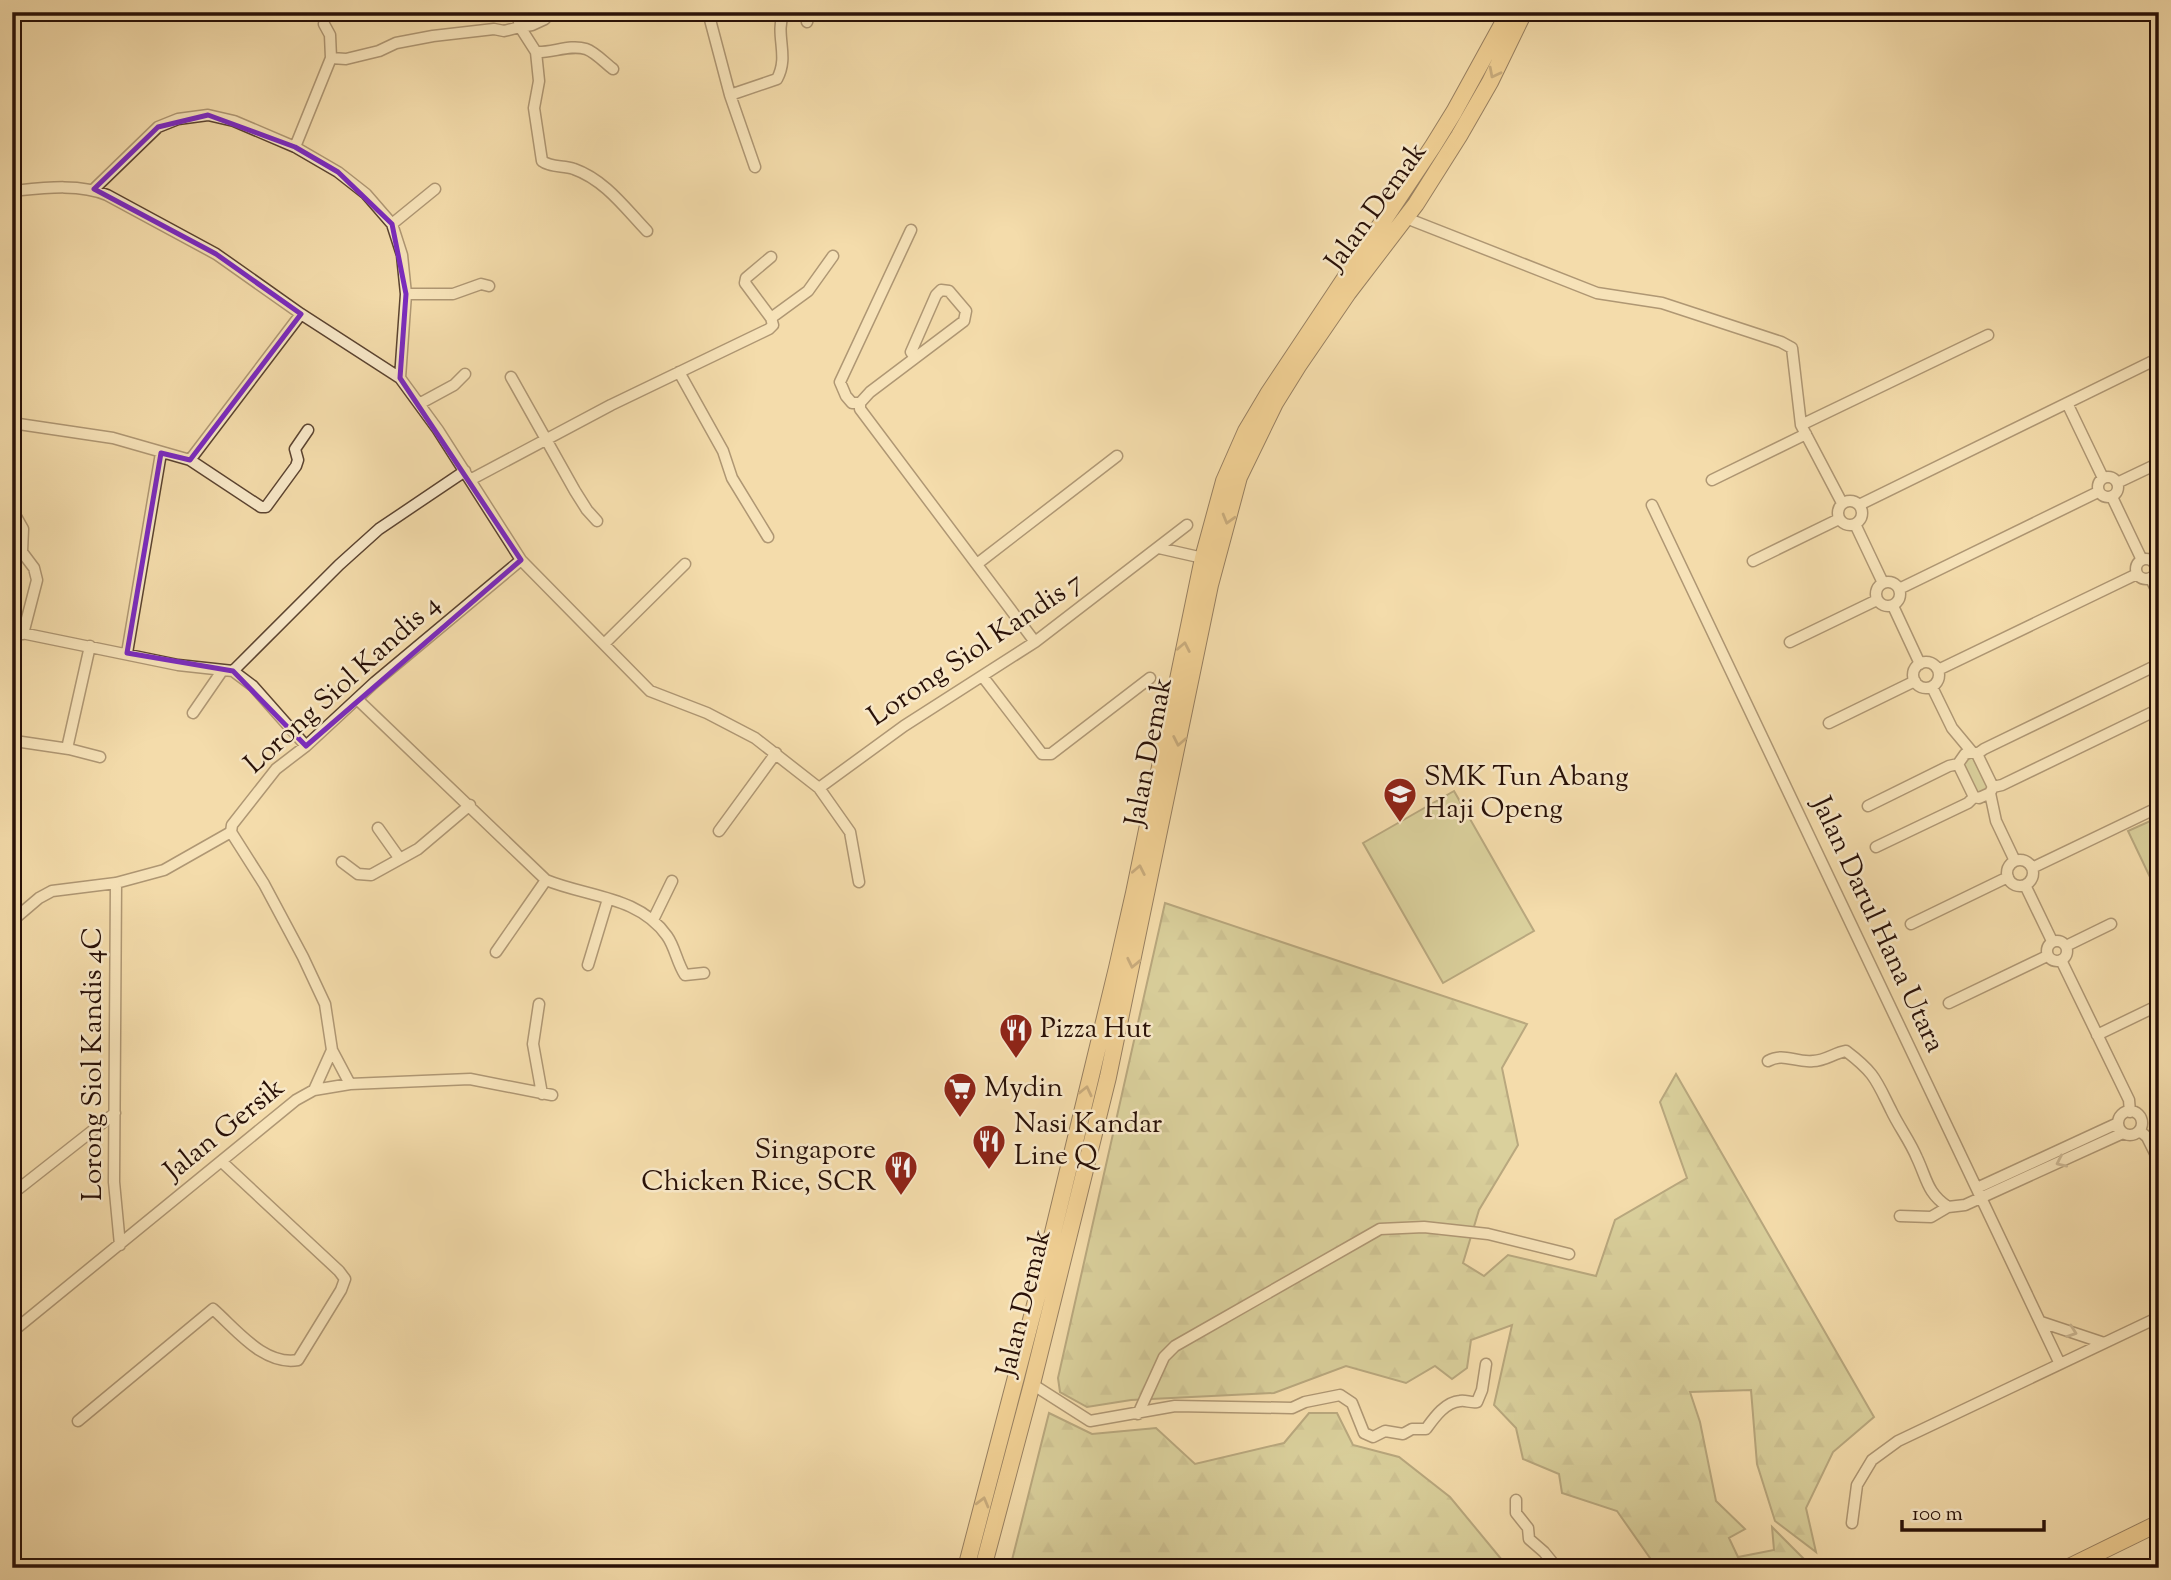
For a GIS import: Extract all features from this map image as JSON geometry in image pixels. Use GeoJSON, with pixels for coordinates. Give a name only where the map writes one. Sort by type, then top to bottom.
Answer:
{"type":"FeatureCollection","features":[{"type":"Feature","properties":{"kind":"highway","name":"Jalan Demak"},"geometry":{"type":"LineString","coordinates":[[966,1568],[1042,1278],[1120,955],[1203,558],[1224,481],[1246,431],[1300,343],[1433,146],[1509,12]]}},
{"type":"Feature","properties":{"kind":"highway","name":"Jalan Demak"},"geometry":{"type":"LineString","coordinates":[[983,1568],[1108,1077],[1210,585],[1239,477],[1275,403],[1298,366],[1406,218],[1459,136],[1490,82],[1524,12]]}},
{"type":"Feature","properties":{"kind":"highway"},"geometry":{"type":"LineString","coordinates":[[2067,1568],[2159,1523]]}},
{"type":"Feature","properties":{"kind":"street"},"geometry":{"type":"LineString","coordinates":[[517,12],[520,27],[536,52],[539,81],[534,108],[542,161],[573,169],[601,185],[615,196],[646,231]]}},
{"type":"Feature","properties":{"kind":"street"},"geometry":{"type":"LineString","coordinates":[[331,58],[346,59],[379,51],[396,43],[433,36],[494,29],[504,31],[532,25],[545,19],[547,12]]}},
{"type":"Feature","properties":{"kind":"street"},"geometry":{"type":"LineString","coordinates":[[708,12],[730,95],[755,167]]}},
{"type":"Feature","properties":{"kind":"street"},"geometry":{"type":"LineString","coordinates":[[730,95],[777,79],[784,50],[779,28],[783,12]]}},
{"type":"Feature","properties":{"kind":"street"},"geometry":{"type":"LineString","coordinates":[[295,147],[331,58],[330,35],[324,24]]}},
{"type":"Feature","properties":{"kind":"street"},"geometry":{"type":"LineString","coordinates":[[536,52],[583,48],[613,69]]}},
{"type":"Feature","properties":{"kind":"street"},"geometry":{"type":"LineString","coordinates":[[94,189],[158,127],[178,119],[208,115],[234,121],[295,147],[338,172],[366,194],[392,224],[401,255],[406,295],[400,378]]}},
{"type":"Feature","properties":{"kind":"street"},"geometry":{"type":"LineString","coordinates":[[12,191],[41,188],[94,189],[167,225],[216,254],[301,314],[400,378],[468,475],[521,560],[650,691],[707,713],[755,738],[818,788],[850,832],[859,882]]}},
{"type":"Feature","properties":{"kind":"street"},"geometry":{"type":"LineString","coordinates":[[392,224],[435,189]]}},
{"type":"Feature","properties":{"kind":"street"},"geometry":{"type":"LineString","coordinates":[[1406,218],[1597,293],[1662,303],[1792,348],[1804,429],[1842,503]]}},
{"type":"Feature","properties":{"kind":"street"},"geometry":{"type":"LineString","coordinates":[[860,403],[852,403],[840,382],[911,230]]}},
{"type":"Feature","properties":{"kind":"street"},"geometry":{"type":"LineString","coordinates":[[771,318],[808,291],[833,256]]}},
{"type":"Feature","properties":{"kind":"street"},"geometry":{"type":"LineString","coordinates":[[193,713],[228,671],[380,529],[468,475],[546,440],[769,329],[773,325],[771,318],[745,283],[747,278],[771,257]]}},
{"type":"Feature","properties":{"kind":"street"},"geometry":{"type":"LineString","coordinates":[[406,295],[453,294],[481,284],[489,286]]}},
{"type":"Feature","properties":{"kind":"street"},"geometry":{"type":"LineString","coordinates":[[915,358],[911,352],[913,343],[936,295],[941,290],[948,291],[966,311],[967,316],[964,320],[915,358],[870,392],[860,403],[860,409],[1035,642]]}},
{"type":"Feature","properties":{"kind":"street"},"geometry":{"type":"LineString","coordinates":[[190,460],[301,314]]}},
{"type":"Feature","properties":{"kind":"street"},"geometry":{"type":"LineString","coordinates":[[1712,480],[1804,429],[1988,335]]}},
{"type":"Feature","properties":{"kind":"street"},"geometry":{"type":"LineString","coordinates":[[1859,505],[2159,358]]}},
{"type":"Feature","properties":{"kind":"street"},"geometry":{"type":"LineString","coordinates":[[679,372],[723,451],[732,478],[768,537]]}},
{"type":"Feature","properties":{"kind":"street"},"geometry":{"type":"LineString","coordinates":[[419,404],[454,385],[465,374]]}},
{"type":"Feature","properties":{"kind":"street"},"geometry":{"type":"LineString","coordinates":[[511,377],[587,510],[597,521]]}},
{"type":"Feature","properties":{"kind":"street"},"geometry":{"type":"LineString","coordinates":[[2067,402],[2103,478]]}},
{"type":"Feature","properties":{"kind":"street"},"geometry":{"type":"LineString","coordinates":[[12,423],[113,438],[190,460],[261,506],[267,507],[296,466],[298,460],[295,449],[308,430]]}},
{"type":"Feature","properties":{"kind":"street"},"geometry":{"type":"LineString","coordinates":[[127,653],[161,453]]}},
{"type":"Feature","properties":{"kind":"street"},"geometry":{"type":"LineString","coordinates":[[977,564],[1117,456]]}},
{"type":"Feature","properties":{"kind":"street"},"geometry":{"type":"LineString","coordinates":[[2117,483],[2159,463]]}},
{"type":"Feature","properties":{"kind":"street"},"geometry":{"type":"LineString","coordinates":[[2103,478],[2113,478],[2117,483],[2118,491],[2112,497],[2104,497],[2098,492],[2098,483],[2103,478]]}},
{"type":"Feature","properties":{"kind":"street"},"geometry":{"type":"LineString","coordinates":[[12,487],[14,513],[23,529],[22,552],[34,568],[37,580],[18,632],[178,665],[228,671],[253,686],[306,746]]}},
{"type":"Feature","properties":{"kind":"street"},"geometry":{"type":"LineString","coordinates":[[1899,589],[2098,492]]}},
{"type":"Feature","properties":{"kind":"street"},"geometry":{"type":"LineString","coordinates":[[2112,497],[2142,560]]}},
{"type":"Feature","properties":{"kind":"street"},"geometry":{"type":"LineString","coordinates":[[1852,501],[1859,505],[1861,516],[1855,524],[1845,524],[1839,519],[1837,512],[1842,503],[1852,501]]}},
{"type":"Feature","properties":{"kind":"street","name":"Jalan Darul Hana Utara"},"geometry":{"type":"LineString","coordinates":[[1652,505],[2060,1364]]}},
{"type":"Feature","properties":{"kind":"street"},"geometry":{"type":"LineString","coordinates":[[1753,561],[1839,519]]}},
{"type":"Feature","properties":{"kind":"street"},"geometry":{"type":"LineString","coordinates":[[1855,524],[1883,583]]}},
{"type":"Feature","properties":{"kind":"street","name":"Lorong Siol Kandis 7"},"geometry":{"type":"LineString","coordinates":[[818,788],[904,726],[1035,642],[1187,525]]}},
{"type":"Feature","properties":{"kind":"street"},"geometry":{"type":"LineString","coordinates":[[1159,548],[1203,558]]}},
{"type":"Feature","properties":{"kind":"street"},"geometry":{"type":"LineString","coordinates":[[2149,559],[2157,564],[2157,572],[2151,579],[2143,579],[2137,574],[2137,565],[2142,560],[2149,559]]}},
{"type":"Feature","properties":{"kind":"street","name":"Lorong Siol Kandis 4"},"geometry":{"type":"LineString","coordinates":[[12,921],[39,898],[52,891],[116,883],[164,870],[231,832],[232,825],[268,777],[521,560]]}},
{"type":"Feature","properties":{"kind":"street"},"geometry":{"type":"LineString","coordinates":[[604,644],[685,564]]}},
{"type":"Feature","properties":{"kind":"street"},"geometry":{"type":"LineString","coordinates":[[1938,670],[2137,574]]}},
{"type":"Feature","properties":{"kind":"street"},"geometry":{"type":"LineString","coordinates":[[2151,579],[2159,595]]}},
{"type":"Feature","properties":{"kind":"street"},"geometry":{"type":"LineString","coordinates":[[1877,600],[1877,589],[1883,583],[1894,583],[1899,589],[1900,597],[1893,606]]}},
{"type":"Feature","properties":{"kind":"street"},"geometry":{"type":"LineString","coordinates":[[1877,600],[1885,606],[1893,606]]}},
{"type":"Feature","properties":{"kind":"street"},"geometry":{"type":"LineString","coordinates":[[1790,642],[1877,600]]}},
{"type":"Feature","properties":{"kind":"street"},"geometry":{"type":"LineString","coordinates":[[1893,606],[1920,664]]}},
{"type":"Feature","properties":{"kind":"street"},"geometry":{"type":"LineString","coordinates":[[69,749],[77,697],[90,646]]}},
{"type":"Feature","properties":{"kind":"street"},"geometry":{"type":"LineString","coordinates":[[1920,664],[1932,664],[1938,670],[1937,682],[1932,687],[1923,688],[1915,681],[1914,671],[1920,664]]}},
{"type":"Feature","properties":{"kind":"street"},"geometry":{"type":"LineString","coordinates":[[1868,806],[2159,664]]}},
{"type":"Feature","properties":{"kind":"street"},"geometry":{"type":"LineString","coordinates":[[983,677],[1042,754],[1051,754],[1150,678]]}},
{"type":"Feature","properties":{"kind":"street"},"geometry":{"type":"LineString","coordinates":[[1829,723],[1915,681]]}},
{"type":"Feature","properties":{"kind":"street"},"geometry":{"type":"LineString","coordinates":[[1932,687],[1952,728],[1959,761],[1984,794]]}},
{"type":"Feature","properties":{"kind":"street"},"geometry":{"type":"LineString","coordinates":[[357,699],[546,880],[624,902],[653,920],[667,937],[685,975],[704,973]]}},
{"type":"Feature","properties":{"kind":"street"},"geometry":{"type":"LineString","coordinates":[[1876,847],[2159,709]]}},
{"type":"Feature","properties":{"kind":"street"},"geometry":{"type":"LineString","coordinates":[[1952,728],[1975,753],[1984,794],[2015,861]]}},
{"type":"Feature","properties":{"kind":"street"},"geometry":{"type":"LineString","coordinates":[[15,741],[69,749],[100,757]]}},
{"type":"Feature","properties":{"kind":"street"},"geometry":{"type":"LineString","coordinates":[[719,831],[776,753]]}},
{"type":"Feature","properties":{"kind":"street"},"geometry":{"type":"LineString","coordinates":[[342,862],[358,874],[367,876],[418,849],[470,806]]}},
{"type":"Feature","properties":{"kind":"street"},"geometry":{"type":"LineString","coordinates":[[2032,868],[2159,807]]}},
{"type":"Feature","properties":{"kind":"street"},"geometry":{"type":"LineString","coordinates":[[378,828],[400,859]]}},
{"type":"Feature","properties":{"kind":"street"},"geometry":{"type":"LineString","coordinates":[[231,832],[264,884],[303,957],[325,1004],[332,1050],[350,1084]]}},
{"type":"Feature","properties":{"kind":"street"},"geometry":{"type":"LineString","coordinates":[[2023,860],[2032,868],[2032,877],[2025,885],[2014,884],[2008,877],[2009,867],[2015,861],[2023,860]]}},
{"type":"Feature","properties":{"kind":"street"},"geometry":{"type":"LineString","coordinates":[[1911,924],[2008,877]]}},
{"type":"Feature","properties":{"kind":"street"},"geometry":{"type":"LineString","coordinates":[[496,951],[546,880]]}},
{"type":"Feature","properties":{"kind":"street"},"geometry":{"type":"LineString","coordinates":[[653,920],[672,881]]}},
{"type":"Feature","properties":{"kind":"street","name":"Lorong Siol Kandis 4C"},"geometry":{"type":"LineString","coordinates":[[116,883],[114,1182],[120,1245]]}},
{"type":"Feature","properties":{"kind":"street"},"geometry":{"type":"LineString","coordinates":[[2025,885],[2052,941]]}},
{"type":"Feature","properties":{"kind":"street"},"geometry":{"type":"LineString","coordinates":[[588,965],[608,899]]}},
{"type":"Feature","properties":{"kind":"street"},"geometry":{"type":"LineString","coordinates":[[2066,946],[2111,924]]}},
{"type":"Feature","properties":{"kind":"street"},"geometry":{"type":"LineString","coordinates":[[2047,956],[2054,961],[2061,960],[2067,953],[2062,942],[2052,941]]}},
{"type":"Feature","properties":{"kind":"street"},"geometry":{"type":"LineString","coordinates":[[2047,956],[2047,947],[2052,941]]}},
{"type":"Feature","properties":{"kind":"street"},"geometry":{"type":"LineString","coordinates":[[1949,1003],[2047,956]]}},
{"type":"Feature","properties":{"kind":"street"},"geometry":{"type":"LineString","coordinates":[[2061,960],[2129,1100],[2130,1112]]}},
{"type":"Feature","properties":{"kind":"street","name":"Jalan Gersik"},"geometry":{"type":"LineString","coordinates":[[12,1332],[296,1100],[314,1090],[350,1084],[470,1079],[547,1094],[533,1044],[539,1004]]}},
{"type":"Feature","properties":{"kind":"street"},"geometry":{"type":"LineString","coordinates":[[2097,1035],[2159,1005]]}},
{"type":"Feature","properties":{"kind":"street"},"geometry":{"type":"LineString","coordinates":[[314,1090],[332,1050]]}},
{"type":"Feature","properties":{"kind":"street"},"geometry":{"type":"LineString","coordinates":[[1768,1061],[1778,1056],[1808,1062],[1820,1061],[1836,1053],[1846,1052],[1856,1058],[1882,1087],[1891,1111],[1908,1137],[1921,1165],[1930,1192],[1948,1207]]}},
{"type":"Feature","properties":{"kind":"street"},"geometry":{"type":"LineString","coordinates":[[2121,1128],[2121,1115],[2130,1112],[2141,1118],[2140,1131]]}},
{"type":"Feature","properties":{"kind":"street"},"geometry":{"type":"LineString","coordinates":[[12,1194],[115,1113]]}},
{"type":"Feature","properties":{"kind":"street"},"geometry":{"type":"LineString","coordinates":[[1900,1216],[1931,1217],[1948,1207],[1965,1205],[1980,1193],[2121,1128]]}},
{"type":"Feature","properties":{"kind":"street"},"geometry":{"type":"LineString","coordinates":[[2121,1128],[2131,1135],[2140,1131]]}},
{"type":"Feature","properties":{"kind":"street"},"geometry":{"type":"LineString","coordinates":[[2140,1131],[2147,1137],[2159,1161]]}},
{"type":"Feature","properties":{"kind":"street"},"geometry":{"type":"LineString","coordinates":[[78,1422],[213,1309],[268,1357],[285,1362],[298,1360],[341,1290],[345,1279],[222,1162]]}},
{"type":"Feature","properties":{"kind":"street"},"geometry":{"type":"LineString","coordinates":[[1138,1413],[1164,1357],[1175,1346],[1380,1229],[1424,1227],[1488,1234],[1569,1254]]}},
{"type":"Feature","properties":{"kind":"street"},"geometry":{"type":"LineString","coordinates":[[1852,1523],[1857,1485],[1872,1460],[1898,1441],[2159,1317]]}},
{"type":"Feature","properties":{"kind":"street"},"geometry":{"type":"LineString","coordinates":[[2041,1322],[2104,1343]]}},
{"type":"Feature","properties":{"kind":"street"},"geometry":{"type":"LineString","coordinates":[[1032,1384],[1090,1421],[1175,1406],[1292,1408],[1306,1402],[1340,1395],[1348,1398],[1368,1436],[1385,1431],[1403,1434],[1412,1429],[1426,1429],[1450,1404],[1458,1401],[1476,1402],[1482,1390],[1486,1364]]}},
{"type":"Feature","properties":{"kind":"street"},"geometry":{"type":"LineString","coordinates":[[1516,1500],[1516,1513],[1528,1528],[1529,1539],[1557,1568]]}},
{"type":"Feature","properties":{"kind":"highlighted area"},"geometry":{"type":"Polygon","coordinates":[[[208,115],[295,147],[338,172],[392,224],[406,294],[400,378],[521,560],[306,746],[233,671],[127,653],[161,453],[190,460],[301,314],[216,254],[94,189],[158,127],[208,115]]]}},
{"type":"Feature","properties":{"kind":"green space"},"geometry":{"type":"Polygon","coordinates":[[[1971,757],[1988,786],[1988,789],[1977,794],[1963,763],[1971,757]]]}},
{"type":"Feature","properties":{"kind":"green space"},"geometry":{"type":"Polygon","coordinates":[[[1454,791],[1534,931],[1443,983],[1363,843],[1454,791]]]}},
{"type":"Feature","properties":{"kind":"green space"},"geometry":{"type":"Polygon","coordinates":[[[2159,817],[2159,896],[2128,831],[2159,817]]]}},
{"type":"Feature","properties":{"kind":"green space"},"geometry":{"type":"Polygon","coordinates":[[[1165,903],[1527,1024],[1502,1068],[1518,1145],[1479,1210],[1463,1263],[1484,1276],[1508,1255],[1596,1276],[1615,1220],[1687,1178],[1660,1102],[1676,1074],[1874,1417],[1833,1452],[1806,1508],[1816,1552],[1775,1521],[1757,1464],[1751,1390],[1690,1392],[1700,1422],[1716,1501],[1745,1529],[1729,1538],[1738,1557],[1774,1550],[1772,1527],[1810,1565],[1807,1568],[1657,1568],[1617,1511],[1562,1493],[1559,1474],[1523,1459],[1516,1428],[1494,1405],[1512,1325],[1471,1340],[1467,1368],[1452,1379],[1435,1366],[1406,1383],[1346,1366],[1274,1393],[1131,1400],[1087,1407],[1060,1392],[1058,1378],[1165,903]]]}},
{"type":"Feature","properties":{"kind":"green space"},"geometry":{"type":"Polygon","coordinates":[[[1049,1413],[1092,1434],[1156,1428],[1195,1464],[1284,1443],[1309,1413],[1337,1413],[1353,1445],[1399,1457],[1450,1497],[1502,1560],[1504,1568],[1010,1568],[1049,1413]]]}},
{"type":"Feature","properties":{"kind":"place","name":"SMK Tun Abang Haji Openg"},"geometry":{"type":"Point","coordinates":[1400,824]}},
{"type":"Feature","properties":{"kind":"place","name":"Pizza Hut"},"geometry":{"type":"Point","coordinates":[1016,1060]}},
{"type":"Feature","properties":{"kind":"place","name":"Mydin"},"geometry":{"type":"Point","coordinates":[960,1119]}},
{"type":"Feature","properties":{"kind":"place","name":"Nasi Kandar Line Q"},"geometry":{"type":"Point","coordinates":[989,1171]}},
{"type":"Feature","properties":{"kind":"place","name":"Singapore Chicken Rice, SCR"},"geometry":{"type":"Point","coordinates":[901,1197]}}]}
